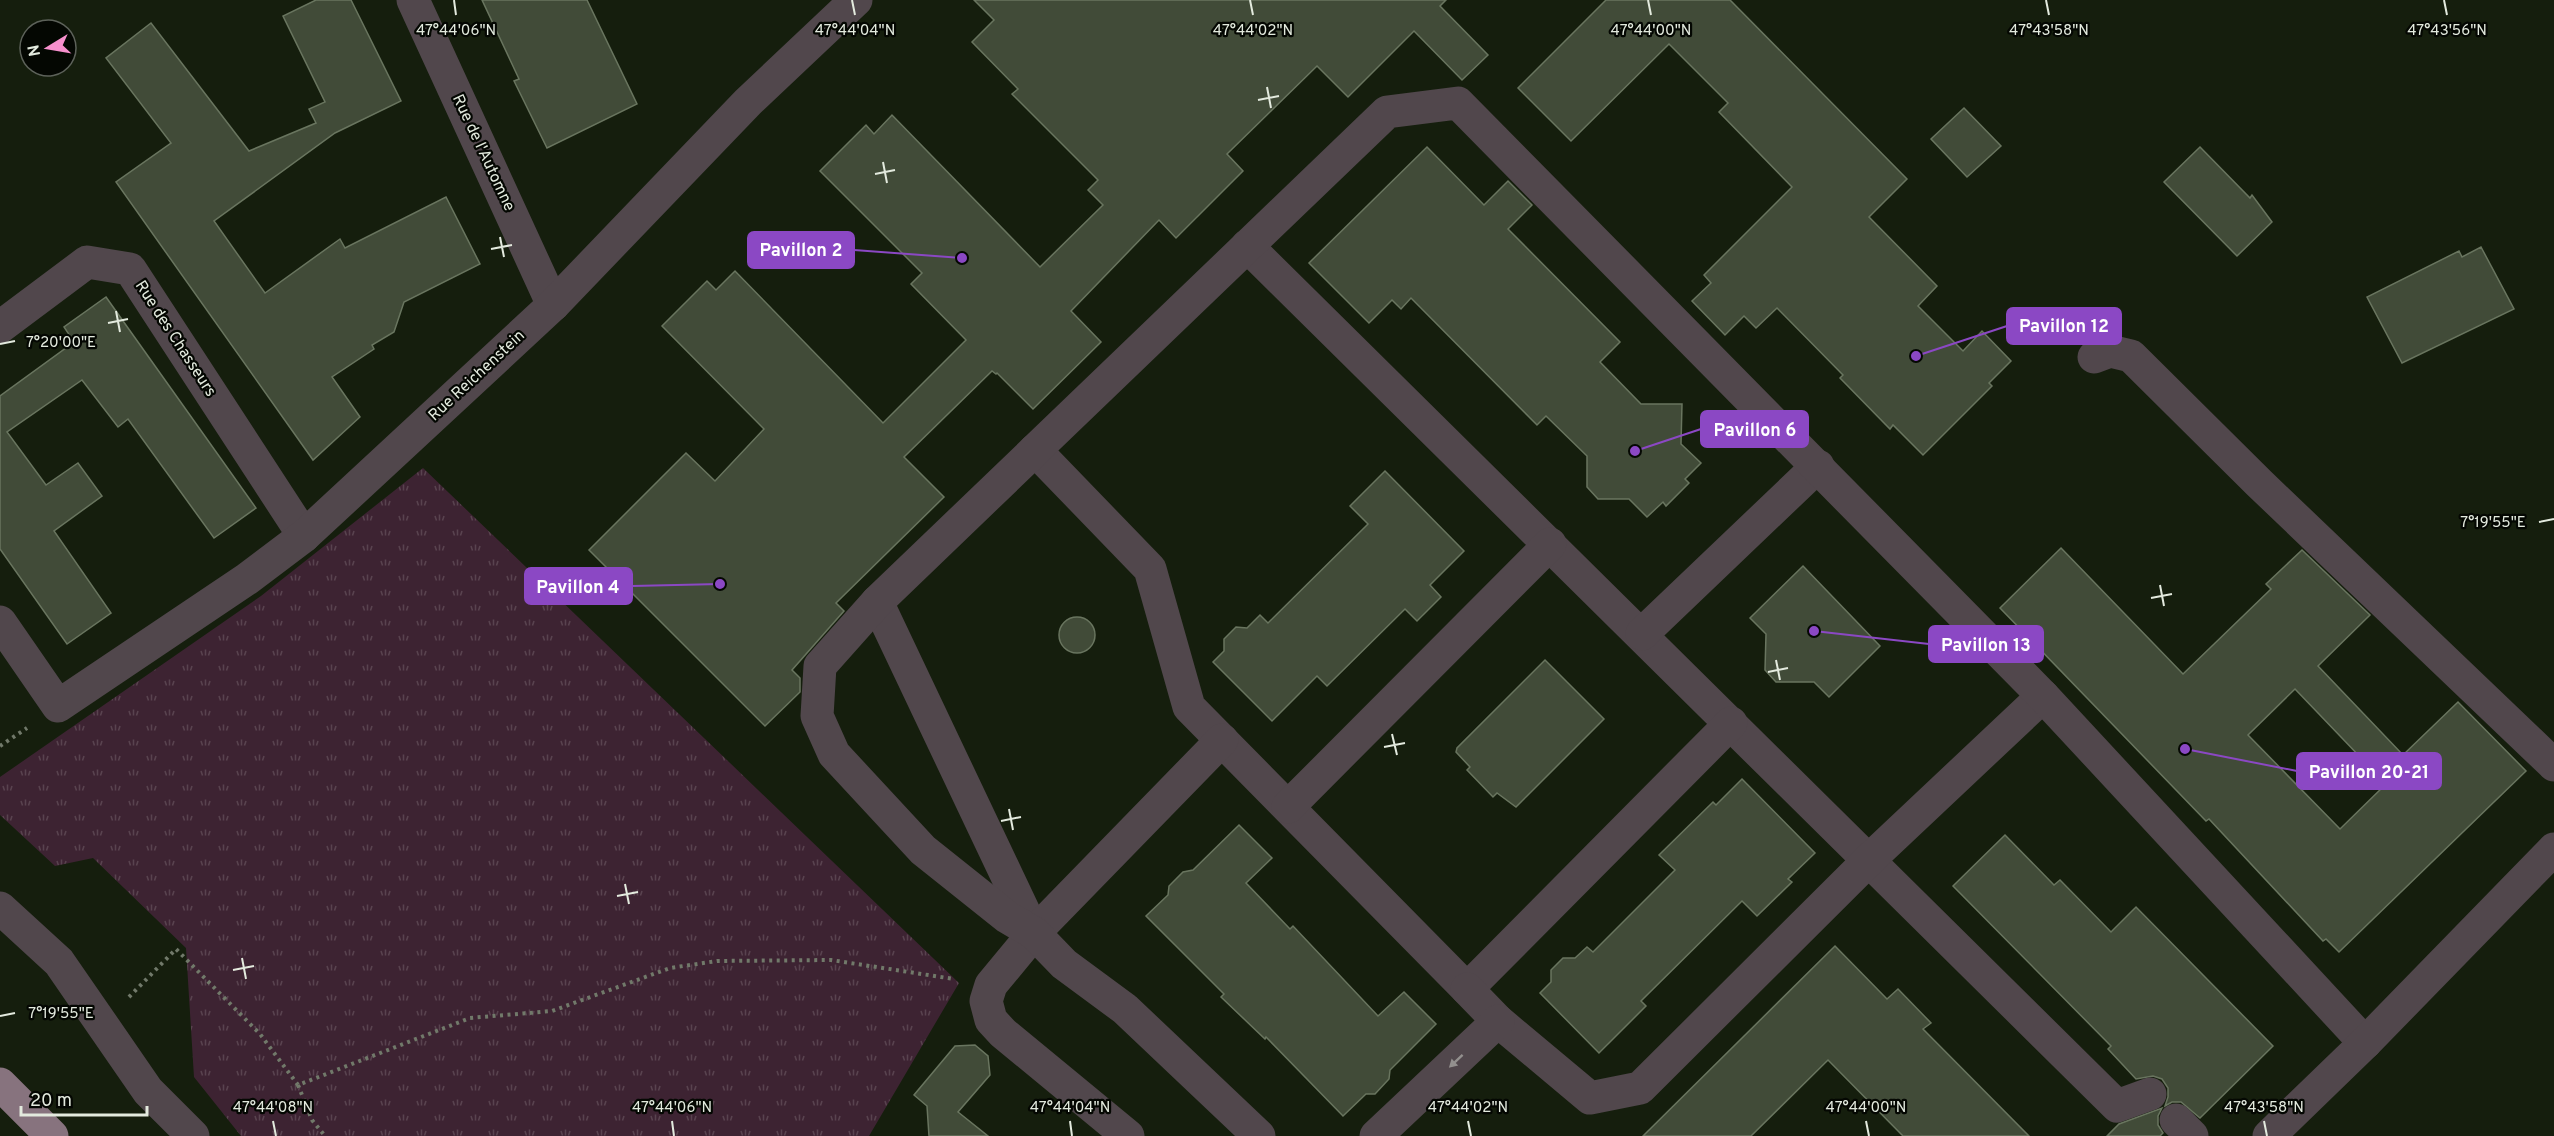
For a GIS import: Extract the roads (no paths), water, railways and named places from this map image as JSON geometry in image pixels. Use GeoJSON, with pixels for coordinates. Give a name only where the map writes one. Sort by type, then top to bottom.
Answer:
{"type":"FeatureCollection","features":[{"type":"Feature","properties":{"kind":"main road"},"geometry":{"type":"LineString","coordinates":[[0,1084],[52,1136]]}},
{"type":"Feature","properties":{"kind":"street","name":"Rue de l'Automne"},"geometry":{"type":"LineString","coordinates":[[413,0],[553,305]]}},
{"type":"Feature","properties":{"kind":"street","name":"Rue Reichenstein"},"geometry":{"type":"LineString","coordinates":[[0,622],[58,706],[247,579],[304,536],[553,305],[748,102],[856,0]]}},
{"type":"Feature","properties":{"kind":"street"},"geometry":{"type":"LineString","coordinates":[[1240,1130],[1125,1009],[1064,964],[1034,933],[1007,917],[923,850],[834,754],[817,716],[820,666],[877,602],[1387,112],[1458,103],[2043,696],[2365,1042]]}},
{"type":"Feature","properties":{"kind":"street"},"geometry":{"type":"LineString","coordinates":[[1247,246],[2117,1106],[2150,1094]]}},
{"type":"Feature","properties":{"kind":"street","name":"Rue des Chasseurs"},"geometry":{"type":"LineString","coordinates":[[0,327],[87,262],[130,268],[304,536]]}},
{"type":"Feature","properties":{"kind":"street"},"geometry":{"type":"LineString","coordinates":[[2094,357],[2110,351],[2132,356],[2259,483],[2554,765]]}},
{"type":"Feature","properties":{"kind":"street"},"geometry":{"type":"LineString","coordinates":[[1035,450],[1150,569],[1189,707],[1498,1021],[1590,1098],[1640,1088],[1869,859],[2043,696]]}},
{"type":"Feature","properties":{"kind":"street"},"geometry":{"type":"LineString","coordinates":[[1642,634],[1818,466]]}},
{"type":"Feature","properties":{"kind":"street"},"geometry":{"type":"LineString","coordinates":[[1288,807],[1550,544]]}},
{"type":"Feature","properties":{"kind":"street"},"geometry":{"type":"LineString","coordinates":[[877,602],[1034,933]]}},
{"type":"Feature","properties":{"kind":"street"},"geometry":{"type":"LineString","coordinates":[[1467,989],[1731,723]]}},
{"type":"Feature","properties":{"kind":"street"},"geometry":{"type":"LineString","coordinates":[[1128,1136],[1003,1033],[991,1020],[986,1001],[991,985],[1034,933],[1222,740]]}},
{"type":"Feature","properties":{"kind":"street"},"geometry":{"type":"LineString","coordinates":[[2269,1136],[2365,1042],[2554,849]]}},
{"type":"Feature","properties":{"kind":"street"},"geometry":{"type":"LineString","coordinates":[[0,908],[59,962],[148,1091],[193,1136]]}},
{"type":"Feature","properties":{"kind":"street"},"geometry":{"type":"LineString","coordinates":[[1376,1136],[1498,1021]]}},
{"type":"Feature","properties":{"kind":"place","name":"Pavillon 2"},"geometry":{"type":"Point","coordinates":[962,258]}},
{"type":"Feature","properties":{"kind":"place","name":"Pavillon 12"},"geometry":{"type":"Point","coordinates":[1916,356]}},
{"type":"Feature","properties":{"kind":"place","name":"Pavillon 6"},"geometry":{"type":"Point","coordinates":[1635,451]}},
{"type":"Feature","properties":{"kind":"place","name":"Pavillon 4"},"geometry":{"type":"Point","coordinates":[720,584]}},
{"type":"Feature","properties":{"kind":"place","name":"Pavillon 13"},"geometry":{"type":"Point","coordinates":[1814,631]}},
{"type":"Feature","properties":{"kind":"place","name":"Pavillon 20-21"},"geometry":{"type":"Point","coordinates":[2185,749]}}]}
